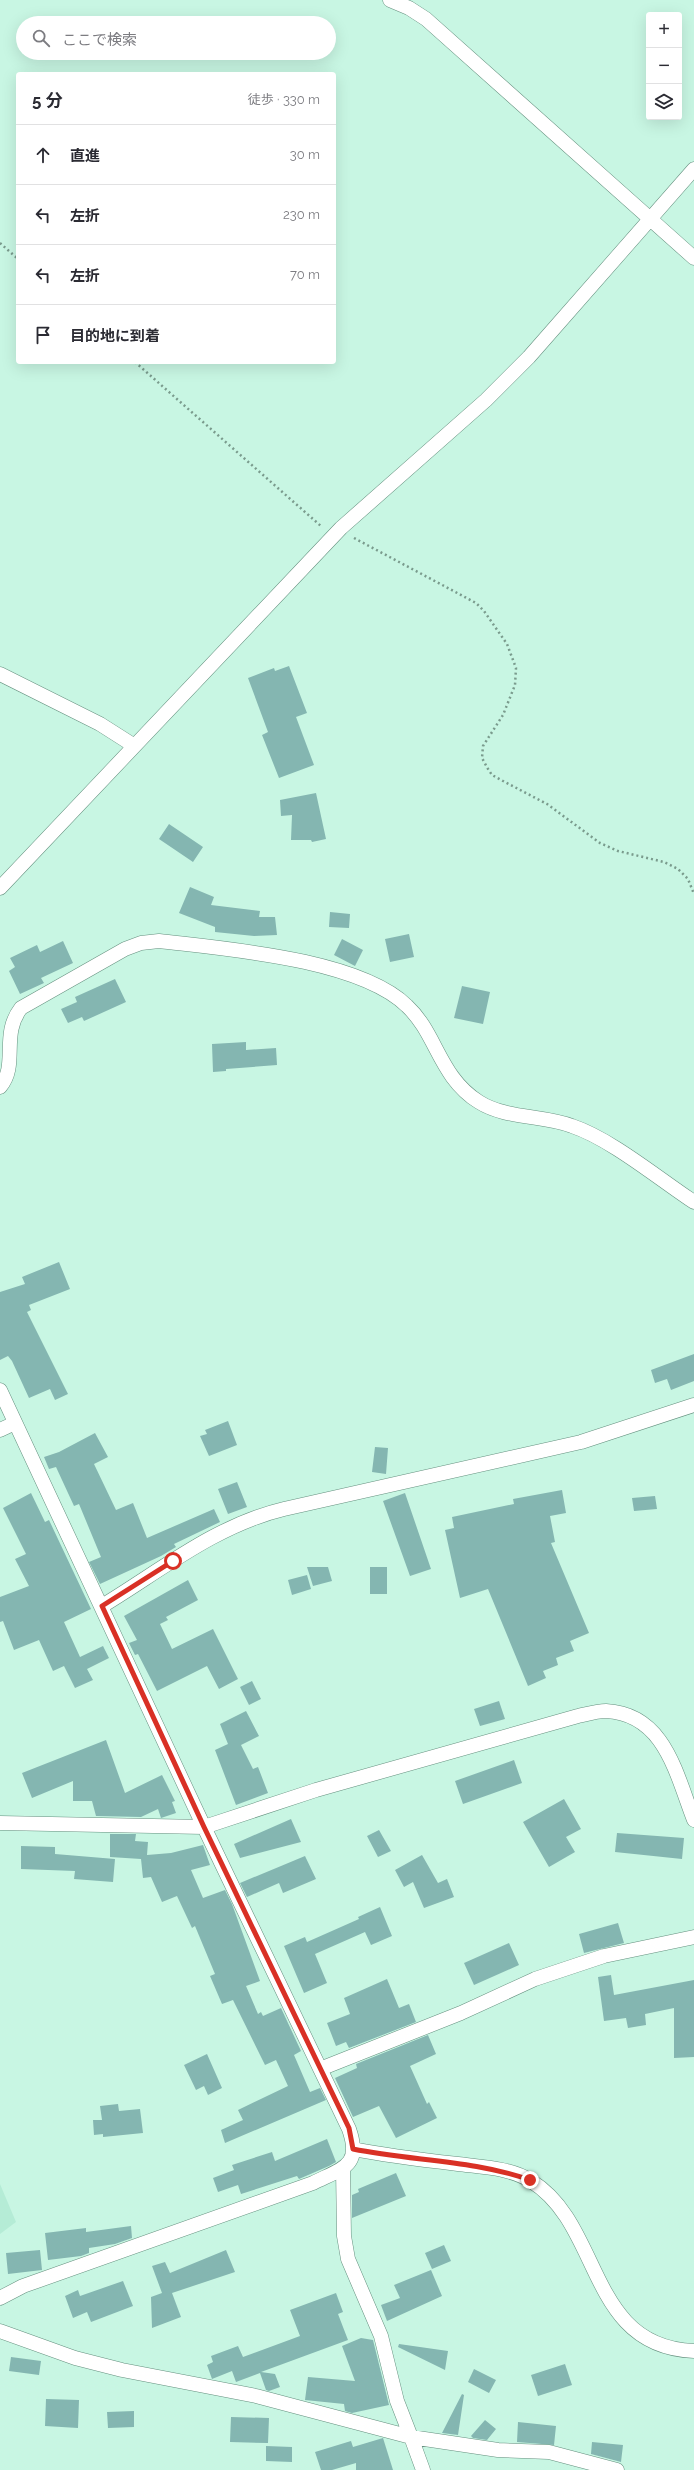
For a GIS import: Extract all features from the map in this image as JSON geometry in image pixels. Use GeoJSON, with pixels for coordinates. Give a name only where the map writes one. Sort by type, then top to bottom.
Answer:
{"type":"FeatureCollection","features":[{"type":"Feature","properties":{"kind":"street"},"geometry":{"type":"LineString","coordinates":[[390,0],[409,8],[426,19],[694,258]]}},
{"type":"Feature","properties":{"kind":"street"},"geometry":{"type":"LineString","coordinates":[[0,888],[133,745],[337,532],[491,396],[529,357],[694,169]]}},
{"type":"Feature","properties":{"kind":"street"},"geometry":{"type":"LineString","coordinates":[[0,674],[100,724],[133,745]]}},
{"type":"Feature","properties":{"kind":"street"},"geometry":{"type":"LineString","coordinates":[[0,1087],[7,1074],[11,1021],[21,1008],[125,949],[141,943],[159,941],[323,965],[368,982],[406,1004],[420,1021],[452,1078],[477,1101],[500,1111],[552,1120],[581,1129],[603,1140],[694,1202]]}},
{"type":"Feature","properties":{"kind":"street"},"geometry":{"type":"LineString","coordinates":[[0,1390],[204,1827],[349,2128],[353,2149],[352,2161],[344,2168],[281,2196],[22,2286],[0,2298]]}},
{"type":"Feature","properties":{"kind":"street"},"geometry":{"type":"LineString","coordinates":[[102,1606],[173,1561],[246,1520],[284,1509],[581,1442],[694,1405]]}},
{"type":"Feature","properties":{"kind":"street"},"geometry":{"type":"LineString","coordinates":[[0,1430],[15,1423]]}},
{"type":"Feature","properties":{"kind":"street"},"geometry":{"type":"LineString","coordinates":[[0,1824],[204,1827],[316,1790],[578,1716],[604,1711],[621,1713],[639,1720],[657,1734],[668,1754],[694,1820]]}},
{"type":"Feature","properties":{"kind":"street"},"geometry":{"type":"LineString","coordinates":[[320,2069],[461,2013],[535,1979],[604,1956],[694,1937]]}},
{"type":"Feature","properties":{"kind":"street"},"geometry":{"type":"LineString","coordinates":[[353,2149],[378,2154],[494,2169],[530,2180],[556,2202],[570,2223],[612,2306],[623,2319],[650,2341],[694,2351]]}},
{"type":"Feature","properties":{"kind":"street"},"geometry":{"type":"LineString","coordinates":[[344,2168],[344,2236],[348,2260],[381,2336],[397,2401],[423,2470]]}},
{"type":"Feature","properties":{"kind":"street"},"geometry":{"type":"LineString","coordinates":[[0,2331],[75,2358],[122,2370],[256,2396],[411,2437],[498,2450],[549,2452],[617,2470]]}},
{"type":"Feature","properties":{"kind":"path"},"geometry":{"type":"LineString","coordinates":[[0,243],[16,257]]}},
{"type":"Feature","properties":{"kind":"path"},"geometry":{"type":"LineString","coordinates":[[137,364],[337,532],[348,534],[476,604],[507,644],[514,660],[516,674],[503,715],[483,746],[482,758],[492,775],[547,804],[600,843],[618,851],[664,862],[678,868],[688,879],[694,894]]}},
{"type":"Feature","properties":{"kind":"shaded area"},"geometry":{"type":"Polygon","coordinates":[[[0,2184],[16,2222],[0,2234],[0,2184]]]}},
{"type":"Feature","properties":{"kind":"building"},"geometry":{"type":"Polygon","coordinates":[[[289,666],[307,713],[296,717],[314,765],[279,778],[262,735],[268,732],[248,678],[274,668],[275,671],[289,666]]]}},
{"type":"Feature","properties":{"kind":"building"},"geometry":{"type":"Polygon","coordinates":[[[316,793],[326,839],[312,842],[311,840],[291,840],[292,815],[281,816],[280,800],[316,793]]]}},
{"type":"Feature","properties":{"kind":"building"},"geometry":{"type":"Polygon","coordinates":[[[169,824],[203,847],[193,862],[159,839],[169,824]]]}},
{"type":"Feature","properties":{"kind":"building"},"geometry":{"type":"Polygon","coordinates":[[[190,887],[214,897],[211,905],[260,911],[259,917],[275,917],[277,935],[254,936],[215,932],[215,927],[179,913],[190,887]]]}},
{"type":"Feature","properties":{"kind":"building"},"geometry":{"type":"Polygon","coordinates":[[[330,912],[350,914],[349,928],[329,927],[330,912]]]}},
{"type":"Feature","properties":{"kind":"building"},"geometry":{"type":"Polygon","coordinates":[[[409,934],[414,957],[390,962],[385,939],[409,934]]]}},
{"type":"Feature","properties":{"kind":"building"},"geometry":{"type":"Polygon","coordinates":[[[342,939],[363,950],[355,966],[334,955],[342,939]]]}},
{"type":"Feature","properties":{"kind":"building"},"geometry":{"type":"Polygon","coordinates":[[[63,941],[73,963],[41,978],[44,983],[20,994],[9,971],[15,967],[10,958],[37,945],[40,952],[63,941]]]}},
{"type":"Feature","properties":{"kind":"building"},"geometry":{"type":"Polygon","coordinates":[[[115,979],[126,1002],[84,1021],[82,1017],[68,1023],[61,1009],[77,1002],[75,997],[115,979]]]}},
{"type":"Feature","properties":{"kind":"building"},"geometry":{"type":"Polygon","coordinates":[[[462,986],[490,992],[483,1024],[454,1018],[462,986]]]}},
{"type":"Feature","properties":{"kind":"building"},"geometry":{"type":"Polygon","coordinates":[[[246,1042],[246,1050],[276,1048],[277,1065],[226,1069],[226,1071],[213,1072],[212,1044],[246,1042]]]}},
{"type":"Feature","properties":{"kind":"building"},"geometry":{"type":"Polygon","coordinates":[[[59,1262],[70,1289],[29,1305],[31,1310],[27,1312],[68,1394],[55,1400],[50,1389],[29,1398],[12,1361],[8,1356],[0,1360],[0,1292],[25,1284],[22,1277],[59,1262]]]}},
{"type":"Feature","properties":{"kind":"building"},"geometry":{"type":"Polygon","coordinates":[[[694,1354],[694,1381],[671,1390],[667,1379],[655,1383],[651,1370],[694,1354]]]}},
{"type":"Feature","properties":{"kind":"building"},"geometry":{"type":"Polygon","coordinates":[[[228,1421],[237,1445],[209,1456],[200,1436],[207,1434],[205,1430],[228,1421]]]}},
{"type":"Feature","properties":{"kind":"building"},"geometry":{"type":"Polygon","coordinates":[[[95,1433],[108,1457],[94,1464],[116,1510],[133,1503],[147,1538],[214,1509],[220,1522],[174,1544],[176,1547],[161,1556],[100,1584],[89,1562],[101,1557],[79,1504],[74,1506],[56,1467],[49,1469],[44,1457],[59,1452],[95,1433]]]}},
{"type":"Feature","properties":{"kind":"building"},"geometry":{"type":"Polygon","coordinates":[[[375,1447],[388,1448],[386,1474],[372,1472],[375,1447]]]}},
{"type":"Feature","properties":{"kind":"building"},"geometry":{"type":"Polygon","coordinates":[[[237,1482],[247,1507],[228,1514],[218,1489],[237,1482]]]}},
{"type":"Feature","properties":{"kind":"building"},"geometry":{"type":"Polygon","coordinates":[[[562,1490],[566,1513],[550,1516],[555,1542],[551,1543],[589,1633],[570,1641],[574,1651],[556,1658],[558,1665],[543,1671],[546,1678],[528,1686],[488,1589],[460,1598],[445,1530],[454,1528],[452,1517],[514,1504],[513,1499],[562,1490]]]}},
{"type":"Feature","properties":{"kind":"building"},"geometry":{"type":"Polygon","coordinates":[[[31,1493],[45,1522],[49,1520],[91,1609],[64,1622],[80,1657],[103,1646],[109,1658],[87,1669],[93,1680],[75,1688],[64,1666],[53,1671],[39,1640],[14,1650],[3,1621],[0,1622],[0,1597],[29,1586],[15,1559],[26,1554],[3,1508],[31,1493]]]}},
{"type":"Feature","properties":{"kind":"building"},"geometry":{"type":"Polygon","coordinates":[[[405,1493],[431,1569],[410,1576],[383,1501],[405,1493]]]}},
{"type":"Feature","properties":{"kind":"building"},"geometry":{"type":"Polygon","coordinates":[[[655,1496],[657,1509],[634,1511],[632,1498],[655,1496]]]}},
{"type":"Feature","properties":{"kind":"building"},"geometry":{"type":"Polygon","coordinates":[[[307,1567],[328,1567],[332,1581],[313,1586],[307,1567]]]}},
{"type":"Feature","properties":{"kind":"building"},"geometry":{"type":"Polygon","coordinates":[[[370,1567],[387,1567],[387,1594],[370,1594],[370,1567]]]}},
{"type":"Feature","properties":{"kind":"building"},"geometry":{"type":"Polygon","coordinates":[[[307,1575],[311,1589],[292,1595],[288,1580],[307,1575]]]}},
{"type":"Feature","properties":{"kind":"building"},"geometry":{"type":"Polygon","coordinates":[[[188,1580],[198,1600],[166,1617],[168,1620],[160,1624],[172,1649],[213,1629],[238,1679],[219,1689],[207,1666],[157,1691],[138,1654],[135,1655],[129,1643],[137,1640],[124,1616],[188,1580]]]}},
{"type":"Feature","properties":{"kind":"building"},"geometry":{"type":"Polygon","coordinates":[[[252,1681],[261,1699],[249,1705],[240,1687],[252,1681]]]}},
{"type":"Feature","properties":{"kind":"building"},"geometry":{"type":"Polygon","coordinates":[[[499,1701],[505,1719],[480,1726],[474,1709],[499,1701]]]}},
{"type":"Feature","properties":{"kind":"building"},"geometry":{"type":"Polygon","coordinates":[[[246,1711],[259,1736],[241,1745],[253,1769],[258,1767],[268,1793],[236,1805],[215,1750],[228,1744],[220,1724],[246,1711]]]}},
{"type":"Feature","properties":{"kind":"building"},"geometry":{"type":"Polygon","coordinates":[[[106,1740],[125,1793],[162,1775],[175,1801],[172,1802],[176,1813],[161,1818],[158,1809],[141,1817],[96,1816],[92,1801],[73,1801],[73,1781],[32,1798],[22,1773],[106,1740]]]}},
{"type":"Feature","properties":{"kind":"building"},"geometry":{"type":"Polygon","coordinates":[[[514,1760],[522,1783],[463,1804],[455,1781],[514,1760]]]}},
{"type":"Feature","properties":{"kind":"building"},"geometry":{"type":"Polygon","coordinates":[[[564,1799],[581,1829],[566,1837],[575,1852],[549,1867],[523,1822],[564,1799]]]}},
{"type":"Feature","properties":{"kind":"building"},"geometry":{"type":"Polygon","coordinates":[[[291,1819],[301,1842],[240,1858],[234,1844],[291,1819]]]}},
{"type":"Feature","properties":{"kind":"building"},"geometry":{"type":"Polygon","coordinates":[[[379,1830],[391,1851],[378,1857],[367,1836],[379,1830]]]}},
{"type":"Feature","properties":{"kind":"building"},"geometry":{"type":"Polygon","coordinates":[[[617,1833],[684,1838],[682,1859],[615,1852],[617,1833]]]}},
{"type":"Feature","properties":{"kind":"building"},"geometry":{"type":"Polygon","coordinates":[[[110,1834],[136,1834],[135,1841],[148,1842],[147,1855],[171,1853],[203,1845],[210,1865],[191,1870],[203,1898],[225,1890],[232,1904],[260,1981],[246,1986],[258,2014],[261,2012],[263,2016],[281,2008],[301,2051],[294,2055],[310,2092],[320,2088],[326,2100],[225,2143],[221,2130],[243,2120],[238,2110],[288,2086],[276,2060],[265,2065],[233,2000],[222,2004],[210,1976],[215,1974],[195,1926],[192,1928],[177,1896],[162,1902],[151,1877],[143,1878],[141,1859],[110,1857],[110,1834]]]}},
{"type":"Feature","properties":{"kind":"building"},"geometry":{"type":"Polygon","coordinates":[[[21,1846],[55,1847],[55,1854],[115,1859],[113,1882],[74,1879],[75,1871],[21,1869],[21,1846]]]}},
{"type":"Feature","properties":{"kind":"building"},"geometry":{"type":"Polygon","coordinates":[[[422,1855],[438,1883],[447,1879],[454,1897],[424,1908],[413,1882],[404,1887],[395,1870],[422,1855]]]}},
{"type":"Feature","properties":{"kind":"building"},"geometry":{"type":"Polygon","coordinates":[[[305,1856],[316,1879],[283,1893],[279,1883],[247,1897],[240,1883],[305,1856]]]}},
{"type":"Feature","properties":{"kind":"building"},"geometry":{"type":"Polygon","coordinates":[[[380,1907],[392,1936],[371,1945],[365,1932],[315,1954],[327,1983],[304,1993],[284,1946],[305,1937],[307,1942],[359,1919],[358,1917],[380,1907]]]}},
{"type":"Feature","properties":{"kind":"building"},"geometry":{"type":"Polygon","coordinates":[[[618,1923],[624,1943],[584,1953],[579,1934],[618,1923]]]}},
{"type":"Feature","properties":{"kind":"building"},"geometry":{"type":"Polygon","coordinates":[[[509,1943],[519,1965],[474,1985],[464,1963],[509,1943]]]}},
{"type":"Feature","properties":{"kind":"building"},"geometry":{"type":"Polygon","coordinates":[[[611,1975],[614,1995],[694,1980],[694,2057],[674,2058],[674,2008],[645,2014],[646,2025],[628,2028],[626,2018],[604,2021],[598,1977],[611,1975]]]}},
{"type":"Feature","properties":{"kind":"building"},"geometry":{"type":"Polygon","coordinates":[[[387,1979],[399,2008],[409,2004],[416,2022],[349,2048],[346,2042],[336,2046],[327,2023],[350,2014],[344,1998],[387,1979]]]}},
{"type":"Feature","properties":{"kind":"building"},"geometry":{"type":"Polygon","coordinates":[[[428,2035],[436,2054],[410,2066],[427,2104],[429,2102],[437,2118],[396,2138],[379,2106],[353,2117],[335,2078],[357,2068],[356,2064],[428,2035]]]}},
{"type":"Feature","properties":{"kind":"building"},"geometry":{"type":"Polygon","coordinates":[[[207,2054],[222,2088],[208,2095],[204,2086],[196,2090],[184,2065],[207,2054]]]}},
{"type":"Feature","properties":{"kind":"building"},"geometry":{"type":"Polygon","coordinates":[[[118,2104],[119,2111],[140,2109],[143,2133],[103,2137],[103,2134],[94,2135],[93,2120],[102,2120],[100,2106],[118,2104]]]}},
{"type":"Feature","properties":{"kind":"building"},"geometry":{"type":"Polygon","coordinates":[[[327,2139],[336,2162],[329,2166],[299,2179],[297,2176],[241,2194],[238,2185],[218,2192],[213,2178],[234,2170],[232,2165],[272,2152],[275,2161],[327,2139]]]}},
{"type":"Feature","properties":{"kind":"building"},"geometry":{"type":"Polygon","coordinates":[[[396,2173],[406,2196],[352,2218],[352,2195],[359,2192],[358,2189],[396,2173]]]}},
{"type":"Feature","properties":{"kind":"building"},"geometry":{"type":"Polygon","coordinates":[[[131,2226],[132,2238],[115,2244],[89,2248],[89,2253],[81,2256],[48,2260],[45,2233],[86,2228],[86,2232],[131,2226]]]}},
{"type":"Feature","properties":{"kind":"building"},"geometry":{"type":"Polygon","coordinates":[[[444,2245],[451,2261],[432,2269],[425,2253],[444,2245]]]}},
{"type":"Feature","properties":{"kind":"building"},"geometry":{"type":"Polygon","coordinates":[[[40,2250],[42,2270],[8,2274],[6,2253],[40,2250]]]}},
{"type":"Feature","properties":{"kind":"building"},"geometry":{"type":"Polygon","coordinates":[[[226,2250],[235,2272],[172,2293],[181,2317],[152,2328],[151,2297],[162,2293],[152,2266],[165,2262],[170,2273],[226,2250]]]}},
{"type":"Feature","properties":{"kind":"building"},"geometry":{"type":"Polygon","coordinates":[[[431,2270],[442,2296],[387,2321],[381,2305],[400,2298],[394,2285],[431,2270]]]}},
{"type":"Feature","properties":{"kind":"building"},"geometry":{"type":"Polygon","coordinates":[[[123,2281],[133,2306],[91,2322],[87,2312],[73,2318],[65,2296],[78,2290],[80,2296],[123,2281]]]}},
{"type":"Feature","properties":{"kind":"building"},"geometry":{"type":"Polygon","coordinates":[[[336,2293],[343,2312],[338,2314],[348,2340],[261,2372],[275,2374],[280,2387],[269,2391],[266,2390],[260,2373],[236,2382],[232,2371],[212,2379],[207,2365],[213,2362],[211,2356],[238,2346],[243,2357],[300,2336],[290,2310],[336,2293]]]}},
{"type":"Feature","properties":{"kind":"building"},"geometry":{"type":"Polygon","coordinates":[[[361,2338],[373,2340],[389,2405],[352,2413],[345,2411],[344,2404],[305,2400],[308,2377],[355,2381],[342,2346],[361,2338]]]}},
{"type":"Feature","properties":{"kind":"building"},"geometry":{"type":"Polygon","coordinates":[[[399,2344],[448,2351],[445,2370],[398,2347],[399,2344]]]}},
{"type":"Feature","properties":{"kind":"building"},"geometry":{"type":"Polygon","coordinates":[[[11,2357],[41,2361],[39,2375],[9,2371],[11,2357]]]}},
{"type":"Feature","properties":{"kind":"building"},"geometry":{"type":"Polygon","coordinates":[[[565,2364],[572,2385],[538,2396],[531,2375],[565,2364]]]}},
{"type":"Feature","properties":{"kind":"building"},"geometry":{"type":"Polygon","coordinates":[[[474,2369],[496,2380],[489,2393],[468,2382],[474,2369]]]}},
{"type":"Feature","properties":{"kind":"building"},"geometry":{"type":"Polygon","coordinates":[[[462,2394],[464,2395],[458,2435],[442,2433],[462,2394]]]}},
{"type":"Feature","properties":{"kind":"building"},"geometry":{"type":"Polygon","coordinates":[[[46,2399],[79,2400],[78,2428],[45,2426],[46,2399]]]}},
{"type":"Feature","properties":{"kind":"building"},"geometry":{"type":"Polygon","coordinates":[[[134,2411],[134,2427],[108,2428],[107,2412],[134,2411]]]}},
{"type":"Feature","properties":{"kind":"building"},"geometry":{"type":"Polygon","coordinates":[[[231,2417],[269,2418],[268,2443],[230,2442],[231,2417]]]}},
{"type":"Feature","properties":{"kind":"building"},"geometry":{"type":"Polygon","coordinates":[[[485,2420],[496,2429],[487,2440],[473,2438],[471,2436],[485,2420]]]}},
{"type":"Feature","properties":{"kind":"building"},"geometry":{"type":"Polygon","coordinates":[[[518,2422],[556,2426],[554,2445],[517,2442],[518,2422]]]}},
{"type":"Feature","properties":{"kind":"building"},"geometry":{"type":"Polygon","coordinates":[[[383,2438],[393,2470],[356,2470],[356,2463],[332,2470],[321,2470],[315,2452],[351,2441],[353,2447],[383,2438]]]}},
{"type":"Feature","properties":{"kind":"building"},"geometry":{"type":"Polygon","coordinates":[[[592,2442],[623,2445],[621,2462],[591,2454],[592,2442]]]}},
{"type":"Feature","properties":{"kind":"building"},"geometry":{"type":"Polygon","coordinates":[[[266,2446],[292,2447],[292,2462],[266,2461],[266,2446]]]}},
{"type":"Feature","properties":{"kind":"route"},"geometry":{"type":"LineString","coordinates":[[173,1561],[102,1606],[204,1827],[349,2128],[353,2141],[353,2149],[378,2154],[494,2169],[510,2172],[530,2180]]}}]}
